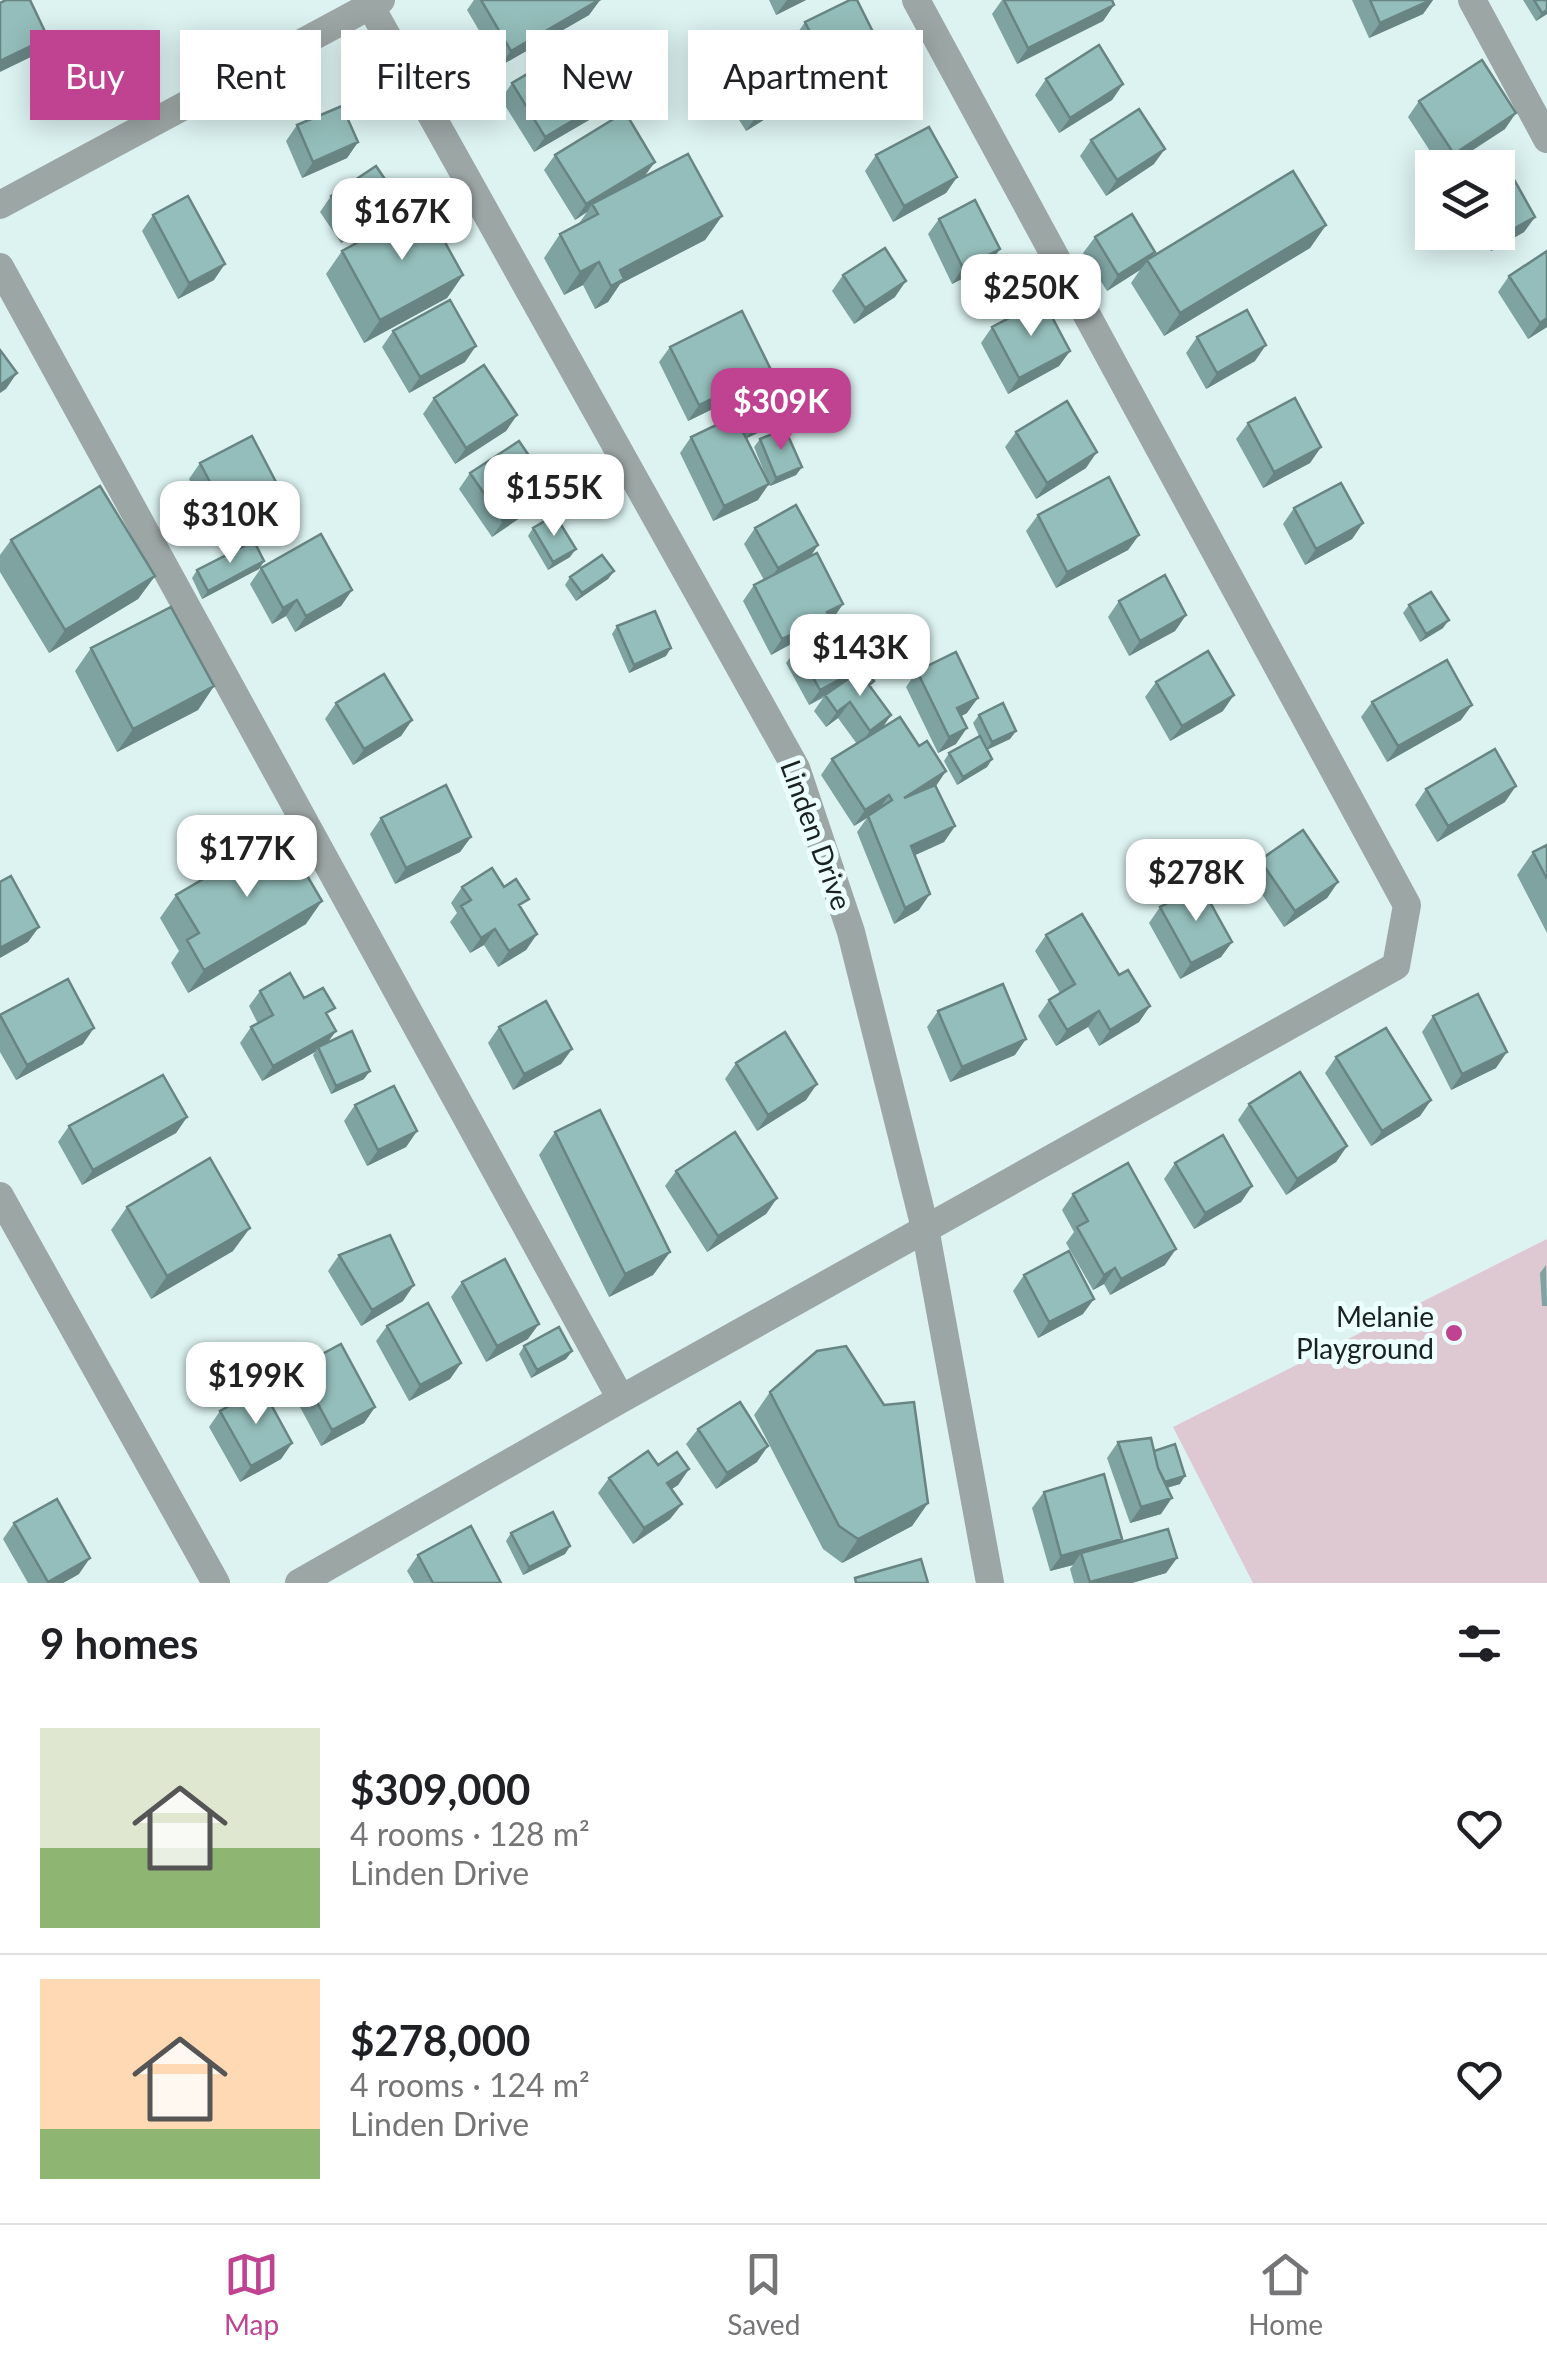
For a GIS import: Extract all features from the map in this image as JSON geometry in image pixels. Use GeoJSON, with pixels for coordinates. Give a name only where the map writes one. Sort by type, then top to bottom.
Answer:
{"type":"FeatureCollection","features":[{"type":"Feature","properties":{"kind":"street"},"geometry":{"type":"LineString","coordinates":[[299,1583],[1396,966],[1407,905],[916,0]]}},
{"type":"Feature","properties":{"kind":"street"},"geometry":{"type":"LineString","coordinates":[[1472,0],[1547,139]]}},
{"type":"Feature","properties":{"kind":"street"},"geometry":{"type":"LineString","coordinates":[[0,205],[373,2]]}},
{"type":"Feature","properties":{"kind":"street","name":"Linden Drive"},"geometry":{"type":"LineString","coordinates":[[373,2],[796,768],[851,932],[925,1228],[990,1583]]}},
{"type":"Feature","properties":{"kind":"street"},"geometry":{"type":"LineString","coordinates":[[0,267],[621,1399]]}},
{"type":"Feature","properties":{"kind":"street"},"geometry":{"type":"LineString","coordinates":[[0,1196],[216,1583]]}},
{"type":"Feature","properties":{"kind":"shaded area","name":"Melanie Playground"},"geometry":{"type":"Polygon","coordinates":[[[1547,1239],[1547,1583],[1253,1583],[1173,1427],[1547,1239]]]}},
{"type":"Feature","properties":{"kind":"building"},"geometry":{"type":"Polygon","coordinates":[[[30,0],[44,30],[30,30],[30,47],[0,61],[0,3],[30,0]]]}},
{"type":"Feature","properties":{"kind":"building"},"geometry":{"type":"Polygon","coordinates":[[[481,0],[599,0],[547,30],[526,30],[526,42],[511,51],[506,30],[499,30],[481,0]]]}},
{"type":"Feature","properties":{"kind":"building"},"geometry":{"type":"Polygon","coordinates":[[[857,0],[872,30],[809,30],[805,22],[857,0]]]}},
{"type":"Feature","properties":{"kind":"building"},"geometry":{"type":"Polygon","coordinates":[[[1004,0],[1112,0],[1114,5],[1028,48],[1004,0]]]}},
{"type":"Feature","properties":{"kind":"building"},"geometry":{"type":"Polygon","coordinates":[[[1370,0],[1431,0],[1380,23],[1370,0]]]}},
{"type":"Feature","properties":{"kind":"building"},"geometry":{"type":"Polygon","coordinates":[[[1534,0],[1547,0],[1547,10],[1542,13],[1534,0]]]}},
{"type":"Feature","properties":{"kind":"building"},"geometry":{"type":"Polygon","coordinates":[[[1099,45],[1123,84],[1070,118],[1046,79],[1099,45]]]}},
{"type":"Feature","properties":{"kind":"building"},"geometry":{"type":"Polygon","coordinates":[[[1482,60],[1516,113],[1460,150],[1451,150],[1419,101],[1482,60]]]}},
{"type":"Feature","properties":{"kind":"building"},"geometry":{"type":"Polygon","coordinates":[[[526,75],[526,106],[512,83],[526,75]]]}},
{"type":"Feature","properties":{"kind":"building"},"geometry":{"type":"Polygon","coordinates":[[[341,106],[341,120],[348,120],[358,142],[313,162],[297,125],[321,120],[321,115],[341,106]]]}},
{"type":"Feature","properties":{"kind":"building"},"geometry":{"type":"Polygon","coordinates":[[[1139,109],[1165,149],[1117,180],[1091,140],[1139,109]]]}},
{"type":"Feature","properties":{"kind":"building"},"geometry":{"type":"Polygon","coordinates":[[[535,120],[574,120],[545,137],[535,120]]]}},
{"type":"Feature","properties":{"kind":"building"},"geometry":{"type":"Polygon","coordinates":[[[612,120],[630,120],[655,162],[586,204],[555,155],[612,120]]]}},
{"type":"Feature","properties":{"kind":"building"},"geometry":{"type":"Polygon","coordinates":[[[929,127],[957,177],[904,206],[876,155],[929,127]]]}},
{"type":"Feature","properties":{"kind":"building"},"geometry":{"type":"Polygon","coordinates":[[[688,154],[722,216],[620,270],[624,279],[611,286],[599,262],[580,272],[560,234],[598,214],[592,204],[688,154]]]}},
{"type":"Feature","properties":{"kind":"building"},"geometry":{"type":"Polygon","coordinates":[[[376,166],[397,197],[352,227],[331,196],[376,166]]]}},
{"type":"Feature","properties":{"kind":"building"},"geometry":{"type":"Polygon","coordinates":[[[1293,171],[1326,225],[1180,313],[1147,260],[1293,171]]]}},
{"type":"Feature","properties":{"kind":"building"},"geometry":{"type":"Polygon","coordinates":[[[1515,181],[1535,217],[1515,228],[1515,181]]]}},
{"type":"Feature","properties":{"kind":"building"},"geometry":{"type":"Polygon","coordinates":[[[188,196],[225,264],[189,283],[153,215],[188,196]]]}},
{"type":"Feature","properties":{"kind":"building"},"geometry":{"type":"Polygon","coordinates":[[[975,200],[1000,249],[963,268],[939,219],[975,200]]]}},
{"type":"Feature","properties":{"kind":"building"},"geometry":{"type":"Polygon","coordinates":[[[425,206],[463,275],[380,320],[342,251],[425,206]]]}},
{"type":"Feature","properties":{"kind":"building"},"geometry":{"type":"Polygon","coordinates":[[[1132,214],[1155,252],[1118,275],[1095,237],[1132,214]]]}},
{"type":"Feature","properties":{"kind":"building"},"geometry":{"type":"Polygon","coordinates":[[[885,248],[906,281],[865,308],[843,275],[885,248]]]}},
{"type":"Feature","properties":{"kind":"building"},"geometry":{"type":"Polygon","coordinates":[[[1547,251],[1547,318],[1540,323],[1509,276],[1547,251]]]}},
{"type":"Feature","properties":{"kind":"building"},"geometry":{"type":"Polygon","coordinates":[[[450,300],[476,346],[420,377],[393,331],[450,300]]]}},
{"type":"Feature","properties":{"kind":"building"},"geometry":{"type":"Polygon","coordinates":[[[1043,300],[1070,351],[1019,378],[992,327],[1043,300]]]}},
{"type":"Feature","properties":{"kind":"building"},"geometry":{"type":"Polygon","coordinates":[[[1247,310],[1266,345],[1217,373],[1197,337],[1247,310]]]}},
{"type":"Feature","properties":{"kind":"building"},"geometry":{"type":"Polygon","coordinates":[[[742,311],[771,370],[699,405],[670,347],[742,311]]]}},
{"type":"Feature","properties":{"kind":"building"},"geometry":{"type":"Polygon","coordinates":[[[0,350],[17,373],[0,385],[0,350]]]}},
{"type":"Feature","properties":{"kind":"building"},"geometry":{"type":"Polygon","coordinates":[[[484,365],[517,415],[466,448],[434,398],[484,365]]]}},
{"type":"Feature","properties":{"kind":"building"},"geometry":{"type":"Polygon","coordinates":[[[765,393],[776,419],[751,431],[739,405],[765,393]]]}},
{"type":"Feature","properties":{"kind":"building"},"geometry":{"type":"Polygon","coordinates":[[[1295,398],[1321,447],[1274,472],[1248,423],[1295,398]]]}},
{"type":"Feature","properties":{"kind":"building"},"geometry":{"type":"Polygon","coordinates":[[[1067,401],[1097,452],[1047,483],[1016,432],[1067,401]]]}},
{"type":"Feature","properties":{"kind":"building"},"geometry":{"type":"Polygon","coordinates":[[[735,416],[769,484],[724,506],[691,437],[735,416]]]}},
{"type":"Feature","properties":{"kind":"building"},"geometry":{"type":"Polygon","coordinates":[[[785,429],[802,467],[776,478],[760,439],[785,429]]]}},
{"type":"Feature","properties":{"kind":"building"},"geometry":{"type":"Polygon","coordinates":[[[252,436],[277,484],[225,511],[200,463],[252,436]]]}},
{"type":"Feature","properties":{"kind":"building"},"geometry":{"type":"Polygon","coordinates":[[[519,441],[551,488],[503,521],[470,473],[519,441]]]}},
{"type":"Feature","properties":{"kind":"building"},"geometry":{"type":"Polygon","coordinates":[[[1109,477],[1139,535],[1067,572],[1038,515],[1109,477]]]}},
{"type":"Feature","properties":{"kind":"building"},"geometry":{"type":"Polygon","coordinates":[[[1341,483],[1363,523],[1316,549],[1294,508],[1341,483]]]}},
{"type":"Feature","properties":{"kind":"building"},"geometry":{"type":"Polygon","coordinates":[[[100,486],[155,576],[65,630],[11,540],[100,486]]]}},
{"type":"Feature","properties":{"kind":"building"},"geometry":{"type":"Polygon","coordinates":[[[796,505],[818,545],[778,568],[755,528],[796,505]]]}},
{"type":"Feature","properties":{"kind":"building"},"geometry":{"type":"Polygon","coordinates":[[[555,515],[576,549],[553,562],[533,528],[555,515]]]}},
{"type":"Feature","properties":{"kind":"building"},"geometry":{"type":"Polygon","coordinates":[[[321,534],[352,590],[306,616],[297,600],[283,608],[261,568],[321,534]]]}},
{"type":"Feature","properties":{"kind":"building"},"geometry":{"type":"Polygon","coordinates":[[[254,541],[264,561],[208,591],[197,570],[254,541]]]}},
{"type":"Feature","properties":{"kind":"building"},"geometry":{"type":"Polygon","coordinates":[[[817,553],[843,604],[827,612],[832,620],[804,634],[802,629],[782,639],[754,585],[817,553]]]}},
{"type":"Feature","properties":{"kind":"building"},"geometry":{"type":"Polygon","coordinates":[[[602,555],[614,571],[582,593],[570,577],[602,555]]]}},
{"type":"Feature","properties":{"kind":"building"},"geometry":{"type":"Polygon","coordinates":[[[1165,575],[1186,615],[1140,641],[1119,601],[1165,575]]]}},
{"type":"Feature","properties":{"kind":"building"},"geometry":{"type":"Polygon","coordinates":[[[1431,592],[1449,620],[1426,634],[1409,605],[1431,592]]]}},
{"type":"Feature","properties":{"kind":"building"},"geometry":{"type":"Polygon","coordinates":[[[171,607],[214,686],[133,729],[91,648],[171,607]]]}},
{"type":"Feature","properties":{"kind":"building"},"geometry":{"type":"Polygon","coordinates":[[[655,611],[671,648],[634,665],[617,626],[655,611]]]}},
{"type":"Feature","properties":{"kind":"building"},"geometry":{"type":"Polygon","coordinates":[[[849,620],[872,662],[820,690],[797,648],[849,620]]]}},
{"type":"Feature","properties":{"kind":"building"},"geometry":{"type":"Polygon","coordinates":[[[1208,651],[1234,695],[1182,726],[1156,682],[1208,651]]]}},
{"type":"Feature","properties":{"kind":"building"},"geometry":{"type":"Polygon","coordinates":[[[956,652],[978,698],[957,708],[967,728],[949,737],[917,671],[956,652]]]}},
{"type":"Feature","properties":{"kind":"building"},"geometry":{"type":"Polygon","coordinates":[[[1447,660],[1472,705],[1398,746],[1372,702],[1447,660]]]}},
{"type":"Feature","properties":{"kind":"building"},"geometry":{"type":"Polygon","coordinates":[[[864,668],[874,681],[869,685],[891,715],[870,731],[850,702],[837,712],[825,695],[864,668]]]}},
{"type":"Feature","properties":{"kind":"building"},"geometry":{"type":"Polygon","coordinates":[[[384,674],[412,720],[364,749],[336,703],[384,674]]]}},
{"type":"Feature","properties":{"kind":"building"},"geometry":{"type":"Polygon","coordinates":[[[1003,703],[1016,731],[992,742],[979,715],[1003,703]]]}},
{"type":"Feature","properties":{"kind":"building"},"geometry":{"type":"Polygon","coordinates":[[[900,717],[919,746],[927,741],[946,771],[904,798],[935,785],[955,826],[911,846],[930,894],[905,908],[868,816],[892,800],[889,795],[865,810],[832,759],[900,717]]]}},
{"type":"Feature","properties":{"kind":"building"},"geometry":{"type":"Polygon","coordinates":[[[980,736],[992,759],[963,777],[949,753],[980,736]]]}},
{"type":"Feature","properties":{"kind":"building"},"geometry":{"type":"Polygon","coordinates":[[[1495,749],[1516,786],[1448,826],[1426,789],[1495,749]]]}},
{"type":"Feature","properties":{"kind":"building"},"geometry":{"type":"Polygon","coordinates":[[[446,785],[471,837],[406,868],[381,818],[446,785]]]}},
{"type":"Feature","properties":{"kind":"building"},"geometry":{"type":"Polygon","coordinates":[[[1303,830],[1338,882],[1295,911],[1260,860],[1303,830]]]}},
{"type":"Feature","properties":{"kind":"building"},"geometry":{"type":"Polygon","coordinates":[[[282,833],[322,901],[204,970],[187,940],[199,933],[176,895],[282,833]]]}},
{"type":"Feature","properties":{"kind":"building"},"geometry":{"type":"Polygon","coordinates":[[[1547,845],[1547,879],[1533,852],[1547,845]]]}},
{"type":"Feature","properties":{"kind":"building"},"geometry":{"type":"Polygon","coordinates":[[[492,868],[504,887],[516,879],[529,899],[519,905],[537,934],[509,951],[495,929],[481,938],[461,906],[471,900],[462,887],[492,868]]]}},
{"type":"Feature","properties":{"kind":"building"},"geometry":{"type":"Polygon","coordinates":[[[11,876],[39,927],[0,948],[0,882],[11,876]]]}},
{"type":"Feature","properties":{"kind":"building"},"geometry":{"type":"Polygon","coordinates":[[[1201,886],[1232,942],[1191,963],[1160,907],[1201,886]]]}},
{"type":"Feature","properties":{"kind":"building"},"geometry":{"type":"Polygon","coordinates":[[[1082,914],[1119,975],[1128,970],[1150,1006],[1110,1030],[1099,1011],[1067,1030],[1049,1000],[1075,984],[1046,935],[1082,914]]]}},
{"type":"Feature","properties":{"kind":"building"},"geometry":{"type":"Polygon","coordinates":[[[290,973],[304,998],[323,988],[335,1008],[326,1013],[336,1031],[273,1066],[251,1027],[273,1015],[260,991],[290,973]]]}},
{"type":"Feature","properties":{"kind":"building"},"geometry":{"type":"Polygon","coordinates":[[[68,979],[94,1028],[27,1065],[0,1015],[68,979]]]}},
{"type":"Feature","properties":{"kind":"building"},"geometry":{"type":"Polygon","coordinates":[[[1003,984],[1026,1039],[962,1067],[938,1011],[1003,984]]]}},
{"type":"Feature","properties":{"kind":"building"},"geometry":{"type":"Polygon","coordinates":[[[1478,994],[1507,1052],[1462,1074],[1433,1016],[1478,994]]]}},
{"type":"Feature","properties":{"kind":"building"},"geometry":{"type":"Polygon","coordinates":[[[546,1001],[572,1049],[524,1074],[499,1027],[546,1001]]]}},
{"type":"Feature","properties":{"kind":"building"},"geometry":{"type":"Polygon","coordinates":[[[1386,1028],[1431,1100],[1382,1131],[1336,1057],[1386,1028]]]}},
{"type":"Feature","properties":{"kind":"building"},"geometry":{"type":"Polygon","coordinates":[[[352,1031],[370,1071],[336,1086],[318,1047],[352,1031]]]}},
{"type":"Feature","properties":{"kind":"building"},"geometry":{"type":"Polygon","coordinates":[[[785,1032],[817,1084],[768,1115],[736,1063],[785,1032]]]}},
{"type":"Feature","properties":{"kind":"building"},"geometry":{"type":"Polygon","coordinates":[[[1300,1072],[1347,1146],[1297,1179],[1249,1104],[1300,1072]]]}},
{"type":"Feature","properties":{"kind":"building"},"geometry":{"type":"Polygon","coordinates":[[[163,1075],[187,1117],[93,1170],[69,1126],[163,1075]]]}},
{"type":"Feature","properties":{"kind":"building"},"geometry":{"type":"Polygon","coordinates":[[[394,1086],[417,1131],[378,1150],[355,1105],[394,1086]]]}},
{"type":"Feature","properties":{"kind":"building"},"geometry":{"type":"Polygon","coordinates":[[[600,1110],[670,1252],[625,1274],[555,1132],[600,1110]]]}},
{"type":"Feature","properties":{"kind":"building"},"geometry":{"type":"Polygon","coordinates":[[[735,1132],[777,1198],[718,1236],[676,1171],[735,1132]]]}},
{"type":"Feature","properties":{"kind":"building"},"geometry":{"type":"Polygon","coordinates":[[[1223,1135],[1252,1186],[1205,1213],[1175,1163],[1223,1135]]]}},
{"type":"Feature","properties":{"kind":"building"},"geometry":{"type":"Polygon","coordinates":[[[210,1158],[250,1228],[167,1276],[127,1207],[210,1158]]]}},
{"type":"Feature","properties":{"kind":"building"},"geometry":{"type":"Polygon","coordinates":[[[1128,1163],[1176,1249],[1121,1279],[1115,1268],[1104,1275],[1077,1227],[1088,1221],[1073,1194],[1128,1163]]]}},
{"type":"Feature","properties":{"kind":"building"},"geometry":{"type":"Polygon","coordinates":[[[390,1235],[414,1285],[372,1310],[339,1255],[390,1235]]]}},
{"type":"Feature","properties":{"kind":"building"},"geometry":{"type":"Polygon","coordinates":[[[1069,1251],[1094,1299],[1049,1322],[1024,1275],[1069,1251]]]}},
{"type":"Feature","properties":{"kind":"building"},"geometry":{"type":"Polygon","coordinates":[[[505,1259],[539,1324],[497,1346],[462,1282],[505,1259]]]}},
{"type":"Feature","properties":{"kind":"building"},"geometry":{"type":"Polygon","coordinates":[[[428,1303],[461,1363],[420,1385],[387,1326],[428,1303]]]}},
{"type":"Feature","properties":{"kind":"building"},"geometry":{"type":"Polygon","coordinates":[[[559,1327],[572,1351],[537,1370],[524,1346],[559,1327]]]}},
{"type":"Feature","properties":{"kind":"building"},"geometry":{"type":"Polygon","coordinates":[[[341,1344],[375,1407],[332,1430],[298,1367],[341,1344]]]}},
{"type":"Feature","properties":{"kind":"building"},"geometry":{"type":"Polygon","coordinates":[[[846,1346],[884,1405],[914,1402],[928,1503],[858,1539],[839,1526],[770,1392],[817,1351],[846,1346]]]}},
{"type":"Feature","properties":{"kind":"building"},"geometry":{"type":"Polygon","coordinates":[[[262,1388],[292,1443],[251,1466],[220,1411],[262,1388]]]}},
{"type":"Feature","properties":{"kind":"building"},"geometry":{"type":"Polygon","coordinates":[[[740,1402],[768,1446],[727,1473],[698,1429],[740,1402]]]}},
{"type":"Feature","properties":{"kind":"building"},"geometry":{"type":"Polygon","coordinates":[[[1151,1438],[1158,1468],[1172,1498],[1141,1507],[1118,1442],[1151,1438]]]}},
{"type":"Feature","properties":{"kind":"building"},"geometry":{"type":"Polygon","coordinates":[[[1175,1444],[1185,1476],[1165,1482],[1154,1451],[1175,1444]]]}},
{"type":"Feature","properties":{"kind":"building"},"geometry":{"type":"Polygon","coordinates":[[[648,1451],[658,1465],[677,1452],[689,1469],[667,1483],[682,1504],[644,1528],[609,1478],[648,1451]]]}},
{"type":"Feature","properties":{"kind":"building"},"geometry":{"type":"Polygon","coordinates":[[[1104,1474],[1122,1539],[1061,1556],[1044,1492],[1104,1474]]]}},
{"type":"Feature","properties":{"kind":"building"},"geometry":{"type":"Polygon","coordinates":[[[57,1499],[90,1558],[48,1582],[14,1523],[57,1499]]]}},
{"type":"Feature","properties":{"kind":"building"},"geometry":{"type":"Polygon","coordinates":[[[553,1512],[570,1546],[529,1567],[511,1533],[553,1512]]]}},
{"type":"Feature","properties":{"kind":"building"},"geometry":{"type":"Polygon","coordinates":[[[471,1526],[501,1583],[433,1583],[418,1555],[471,1526]]]}},
{"type":"Feature","properties":{"kind":"building"},"geometry":{"type":"Polygon","coordinates":[[[1168,1529],[1177,1558],[1090,1582],[1081,1553],[1168,1529]]]}},
{"type":"Feature","properties":{"kind":"building"},"geometry":{"type":"Polygon","coordinates":[[[921,1559],[928,1583],[856,1583],[855,1578],[921,1559]]]}},
{"type":"Feature","properties":{"kind":"place","name":"Melanie Playground"},"geometry":{"type":"Point","coordinates":[1454,1333]}}]}
